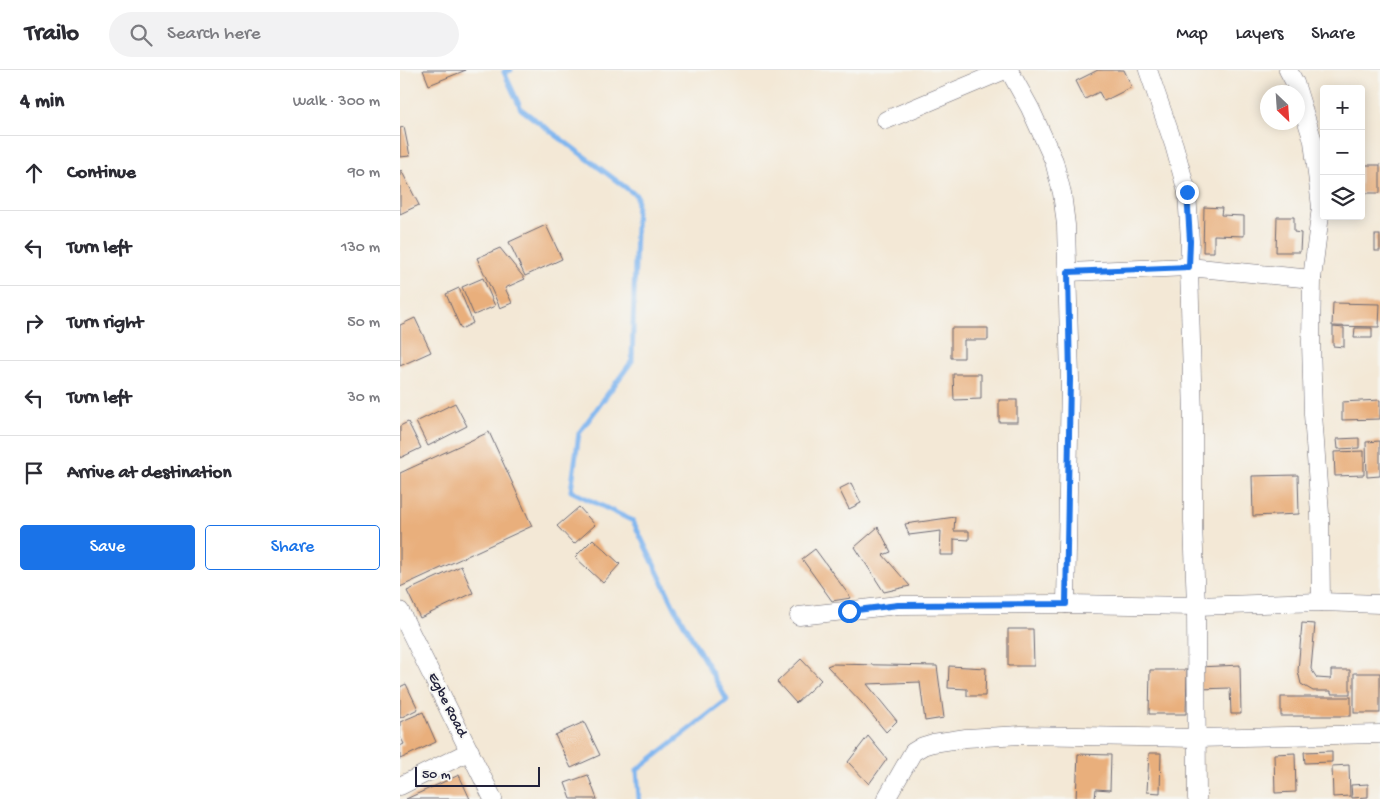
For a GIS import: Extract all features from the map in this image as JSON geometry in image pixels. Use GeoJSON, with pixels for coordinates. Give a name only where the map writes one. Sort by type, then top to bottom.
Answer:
{"type":"FeatureCollection","features":[{"type":"Feature","properties":{"kind":"street"},"geometry":{"type":"LineString","coordinates":[[886,120],[1005,70]]}},
{"type":"Feature","properties":{"kind":"street"},"geometry":{"type":"LineString","coordinates":[[1010,70],[1054,161],[1062,193],[1066,225],[1070,379],[1066,604]]}},
{"type":"Feature","properties":{"kind":"street"},"geometry":{"type":"LineString","coordinates":[[1148,70],[1174,145],[1187,192],[1190,241],[1193,417],[1197,799]]}},
{"type":"Feature","properties":{"kind":"street"},"geometry":{"type":"LineString","coordinates":[[1288,70],[1295,83],[1313,141],[1321,207],[1312,278],[1313,414],[1320,514],[1320,602]]}},
{"type":"Feature","properties":{"kind":"street"},"geometry":{"type":"LineString","coordinates":[[1068,272],[1189,267],[1312,278]]}},
{"type":"Feature","properties":{"kind":"street"},"geometry":{"type":"LineString","coordinates":[[799,616],[898,605],[1066,604],[1196,606],[1320,602],[1380,604]]}},
{"type":"Feature","properties":{"kind":"street","name":"Egbe Road"},"geometry":{"type":"LineString","coordinates":[[400,611],[493,799]]}},
{"type":"Feature","properties":{"kind":"street"},"geometry":{"type":"LineString","coordinates":[[886,799],[913,752],[933,743],[966,738],[1021,735],[1196,738],[1380,734]]}},
{"type":"Feature","properties":{"kind":"street"},"geometry":{"type":"LineString","coordinates":[[400,786],[470,751]]}},
{"type":"Feature","properties":{"kind":"building"},"geometry":{"type":"Polygon","coordinates":[[[423,70],[466,70],[429,85],[423,70]]]}},
{"type":"Feature","properties":{"kind":"building"},"geometry":{"type":"Polygon","coordinates":[[[1098,70],[1124,70],[1132,87],[1104,101],[1099,92],[1085,99],[1076,81],[1098,70]]]}},
{"type":"Feature","properties":{"kind":"building"},"geometry":{"type":"Polygon","coordinates":[[[404,127],[410,156],[400,157],[400,128],[404,127]]]}},
{"type":"Feature","properties":{"kind":"building"},"geometry":{"type":"Polygon","coordinates":[[[1365,165],[1380,165],[1380,193],[1365,193],[1365,165]]]}},
{"type":"Feature","properties":{"kind":"building"},"geometry":{"type":"Polygon","coordinates":[[[400,171],[419,205],[400,214],[400,171]]]}},
{"type":"Feature","properties":{"kind":"building"},"geometry":{"type":"Polygon","coordinates":[[[1204,207],[1222,208],[1221,215],[1244,216],[1244,236],[1214,235],[1214,252],[1203,252],[1204,207]]]}},
{"type":"Feature","properties":{"kind":"building"},"geometry":{"type":"Polygon","coordinates":[[[1277,217],[1294,217],[1294,232],[1301,233],[1300,252],[1276,252],[1277,217]]]}},
{"type":"Feature","properties":{"kind":"building"},"geometry":{"type":"Polygon","coordinates":[[[546,225],[562,259],[525,276],[509,242],[546,225]]]}},
{"type":"Feature","properties":{"kind":"building"},"geometry":{"type":"Polygon","coordinates":[[[1375,235],[1380,235],[1380,251],[1375,251],[1375,235]]]}},
{"type":"Feature","properties":{"kind":"building"},"geometry":{"type":"Polygon","coordinates":[[[500,248],[525,279],[505,288],[512,303],[500,308],[477,258],[500,248]]]}},
{"type":"Feature","properties":{"kind":"building"},"geometry":{"type":"Polygon","coordinates":[[[483,278],[495,306],[474,315],[462,287],[483,278]]]}},
{"type":"Feature","properties":{"kind":"building"},"geometry":{"type":"Polygon","coordinates":[[[459,288],[473,323],[461,329],[446,294],[459,288]]]}},
{"type":"Feature","properties":{"kind":"building"},"geometry":{"type":"Polygon","coordinates":[[[1333,303],[1380,304],[1379,327],[1332,326],[1333,303]]]}},
{"type":"Feature","properties":{"kind":"building"},"geometry":{"type":"Polygon","coordinates":[[[415,318],[431,352],[400,366],[400,325],[415,318]]]}},
{"type":"Feature","properties":{"kind":"building"},"geometry":{"type":"Polygon","coordinates":[[[1333,327],[1344,328],[1344,347],[1333,346],[1333,327]]]}},
{"type":"Feature","properties":{"kind":"building"},"geometry":{"type":"Polygon","coordinates":[[[951,328],[988,328],[988,340],[964,340],[964,358],[951,358],[951,328]]]}},
{"type":"Feature","properties":{"kind":"building"},"geometry":{"type":"Polygon","coordinates":[[[1355,328],[1372,328],[1372,338],[1354,338],[1355,328]]]}},
{"type":"Feature","properties":{"kind":"building"},"geometry":{"type":"Polygon","coordinates":[[[953,374],[981,374],[981,399],[954,400],[953,374]]]}},
{"type":"Feature","properties":{"kind":"building"},"geometry":{"type":"Polygon","coordinates":[[[999,400],[1017,400],[1017,422],[999,422],[999,400]]]}},
{"type":"Feature","properties":{"kind":"building"},"geometry":{"type":"Polygon","coordinates":[[[1380,400],[1380,419],[1342,420],[1342,402],[1380,400]]]}},
{"type":"Feature","properties":{"kind":"building"},"geometry":{"type":"Polygon","coordinates":[[[455,403],[467,426],[428,446],[416,422],[455,403]]]}},
{"type":"Feature","properties":{"kind":"building"},"geometry":{"type":"Polygon","coordinates":[[[408,422],[421,448],[400,458],[400,426],[408,422]]]}},
{"type":"Feature","properties":{"kind":"building"},"geometry":{"type":"Polygon","coordinates":[[[489,432],[532,526],[400,587],[400,473],[489,432]]]}},
{"type":"Feature","properties":{"kind":"building"},"geometry":{"type":"Polygon","coordinates":[[[1359,438],[1359,448],[1338,449],[1337,439],[1359,438]]]}},
{"type":"Feature","properties":{"kind":"building"},"geometry":{"type":"Polygon","coordinates":[[[1380,441],[1380,476],[1367,477],[1366,442],[1380,441]]]}},
{"type":"Feature","properties":{"kind":"building"},"geometry":{"type":"Polygon","coordinates":[[[1364,451],[1364,475],[1335,476],[1334,452],[1364,451]]]}},
{"type":"Feature","properties":{"kind":"building"},"geometry":{"type":"Polygon","coordinates":[[[1298,475],[1299,514],[1253,516],[1252,476],[1298,475]]]}},
{"type":"Feature","properties":{"kind":"building"},"geometry":{"type":"Polygon","coordinates":[[[851,483],[861,503],[849,509],[839,489],[851,483]]]}},
{"type":"Feature","properties":{"kind":"building"},"geometry":{"type":"Polygon","coordinates":[[[579,507],[595,525],[574,544],[557,526],[579,507]]]}},
{"type":"Feature","properties":{"kind":"building"},"geometry":{"type":"Polygon","coordinates":[[[955,517],[954,531],[969,531],[969,540],[954,539],[954,555],[940,555],[941,531],[909,535],[905,524],[955,517]]]}},
{"type":"Feature","properties":{"kind":"building"},"geometry":{"type":"Polygon","coordinates":[[[878,527],[891,552],[883,555],[910,586],[884,592],[855,547],[878,527]]]}},
{"type":"Feature","properties":{"kind":"building"},"geometry":{"type":"Polygon","coordinates":[[[593,539],[620,564],[603,583],[575,557],[593,539]]]}},
{"type":"Feature","properties":{"kind":"building"},"geometry":{"type":"Polygon","coordinates":[[[815,549],[851,598],[832,601],[802,559],[815,549]]]}},
{"type":"Feature","properties":{"kind":"building"},"geometry":{"type":"Polygon","coordinates":[[[461,566],[473,593],[420,618],[407,591],[461,566]]]}},
{"type":"Feature","properties":{"kind":"building"},"geometry":{"type":"Polygon","coordinates":[[[1302,623],[1315,624],[1311,669],[1317,678],[1331,679],[1331,670],[1350,670],[1350,694],[1331,694],[1331,691],[1313,691],[1301,684],[1298,671],[1302,623]]]}},
{"type":"Feature","properties":{"kind":"building"},"geometry":{"type":"Polygon","coordinates":[[[1008,629],[1033,629],[1034,666],[1008,666],[1008,629]]]}},
{"type":"Feature","properties":{"kind":"building"},"geometry":{"type":"Polygon","coordinates":[[[801,659],[821,680],[796,703],[777,682],[801,659]]]}},
{"type":"Feature","properties":{"kind":"building"},"geometry":{"type":"Polygon","coordinates":[[[832,664],[937,666],[944,718],[925,721],[920,682],[867,684],[897,721],[886,732],[863,704],[827,666],[832,664]]]}},
{"type":"Feature","properties":{"kind":"building"},"geometry":{"type":"Polygon","coordinates":[[[1240,665],[1241,714],[1231,714],[1230,688],[1199,689],[1199,667],[1240,665]]]}},
{"type":"Feature","properties":{"kind":"building"},"geometry":{"type":"Polygon","coordinates":[[[949,666],[986,668],[985,696],[967,696],[967,689],[948,688],[949,666]]]}},
{"type":"Feature","properties":{"kind":"building"},"geometry":{"type":"Polygon","coordinates":[[[1150,670],[1187,670],[1186,714],[1149,714],[1150,670]]]}},
{"type":"Feature","properties":{"kind":"building"},"geometry":{"type":"Polygon","coordinates":[[[1354,673],[1380,673],[1380,713],[1354,713],[1354,673]]]}},
{"type":"Feature","properties":{"kind":"building"},"geometry":{"type":"Polygon","coordinates":[[[406,684],[418,709],[400,718],[400,687],[406,684]]]}},
{"type":"Feature","properties":{"kind":"building"},"geometry":{"type":"Polygon","coordinates":[[[1281,697],[1351,697],[1351,716],[1281,716],[1281,697]]]}},
{"type":"Feature","properties":{"kind":"building"},"geometry":{"type":"Polygon","coordinates":[[[423,712],[436,742],[400,759],[400,746],[404,744],[400,736],[400,722],[423,712]]]}},
{"type":"Feature","properties":{"kind":"building"},"geometry":{"type":"Polygon","coordinates":[[[584,722],[600,755],[571,768],[555,735],[584,722]]]}},
{"type":"Feature","properties":{"kind":"building"},"geometry":{"type":"Polygon","coordinates":[[[868,736],[887,759],[869,784],[848,762],[868,736]]]}},
{"type":"Feature","properties":{"kind":"building"},"geometry":{"type":"Polygon","coordinates":[[[1332,751],[1332,762],[1305,763],[1304,752],[1332,751]]]}},
{"type":"Feature","properties":{"kind":"building"},"geometry":{"type":"Polygon","coordinates":[[[1149,753],[1161,753],[1160,793],[1147,792],[1149,753]]]}},
{"type":"Feature","properties":{"kind":"building"},"geometry":{"type":"Polygon","coordinates":[[[1295,753],[1296,792],[1275,793],[1274,754],[1295,753]]]}},
{"type":"Feature","properties":{"kind":"building"},"geometry":{"type":"Polygon","coordinates":[[[1078,754],[1111,755],[1110,790],[1096,789],[1095,799],[1076,799],[1078,754]]]}},
{"type":"Feature","properties":{"kind":"building"},"geometry":{"type":"Polygon","coordinates":[[[1349,765],[1350,796],[1333,797],[1332,766],[1349,765]]]}},
{"type":"Feature","properties":{"kind":"building"},"geometry":{"type":"Polygon","coordinates":[[[459,775],[470,799],[406,799],[459,775]]]}},
{"type":"Feature","properties":{"kind":"building"},"geometry":{"type":"Polygon","coordinates":[[[588,775],[597,799],[571,799],[565,783],[588,775]]]}},
{"type":"Feature","properties":{"kind":"building"},"geometry":{"type":"Polygon","coordinates":[[[1368,784],[1368,797],[1352,798],[1351,785],[1368,784]]]}},
{"type":"Feature","properties":{"kind":"waterway"},"geometry":{"type":"LineString","coordinates":[[511,70],[504,72],[521,109],[637,196],[632,361],[579,433],[571,491],[633,521],[676,610],[727,700],[637,770],[639,799]]}},
{"type":"Feature","properties":{"kind":"route"},"geometry":{"type":"LineString","coordinates":[[849,611],[898,605],[1066,604],[1070,379],[1068,272],[1189,267],[1190,241],[1187,192]]}}]}
